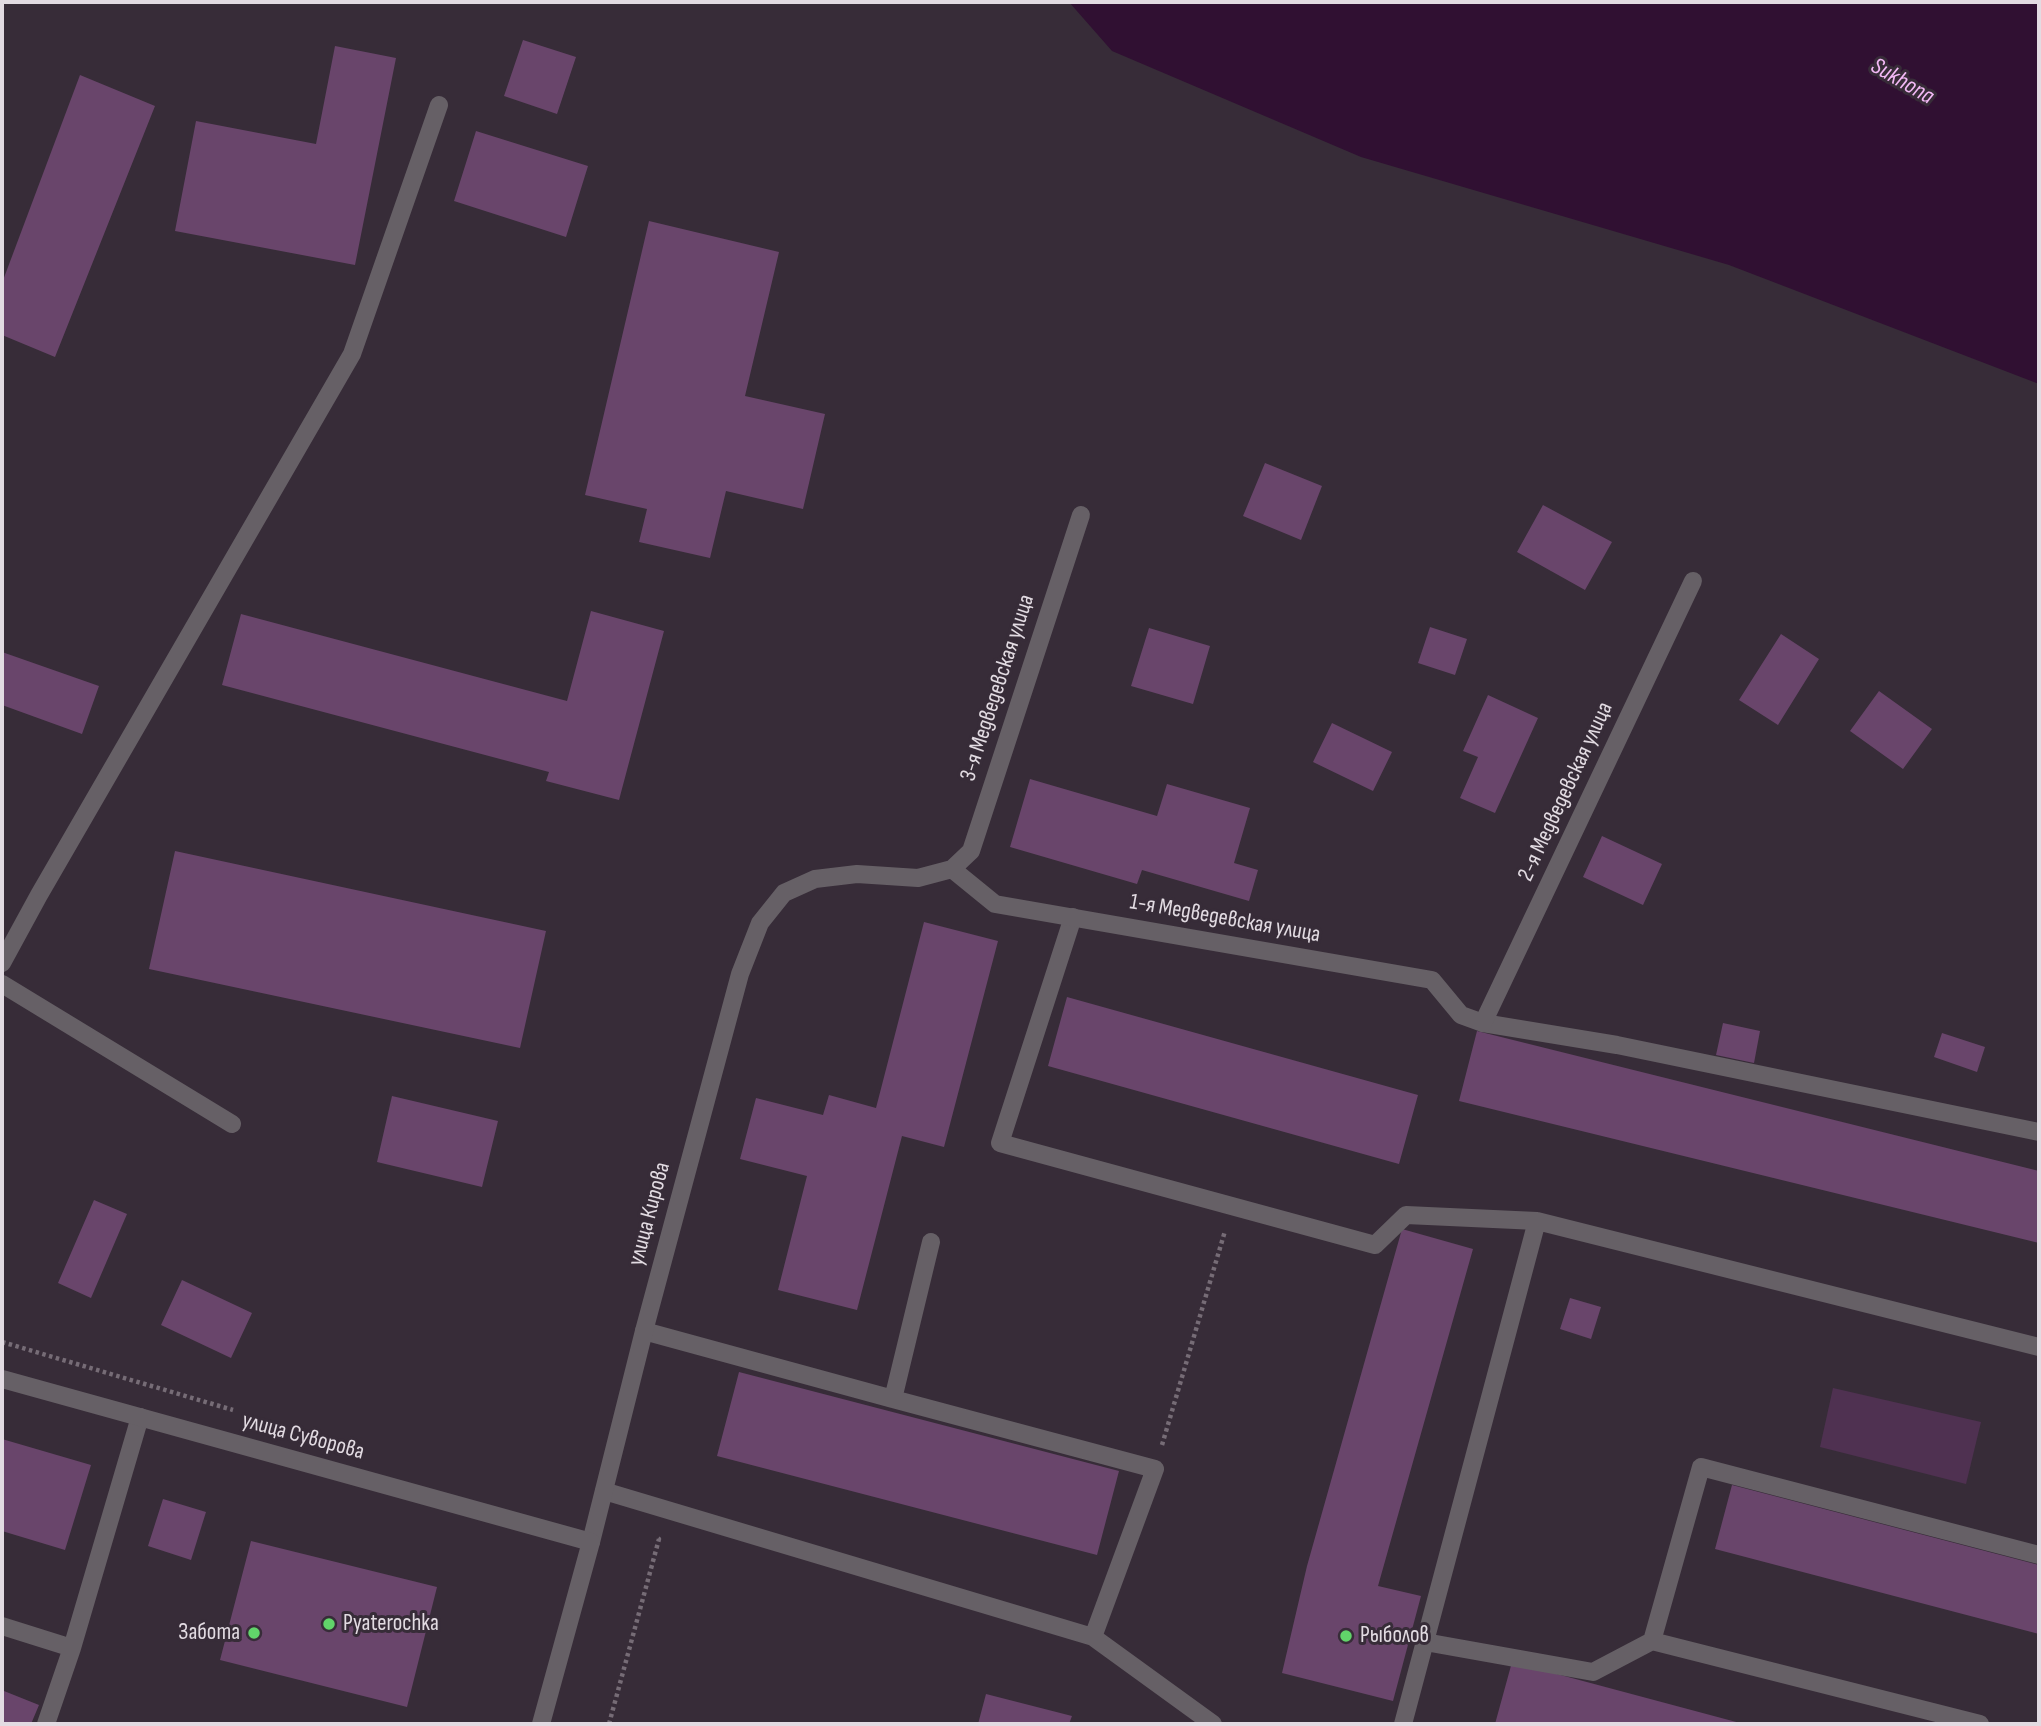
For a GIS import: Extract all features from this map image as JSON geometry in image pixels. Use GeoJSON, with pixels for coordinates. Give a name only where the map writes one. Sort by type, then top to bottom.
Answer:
{"type":"FeatureCollection","features":[{"type":"Feature","properties":{"kind":"street"},"geometry":{"type":"LineString","coordinates":[[2,963],[352,354],[439,105]]}},
{"type":"Feature","properties":{"kind":"street","name":"3-я Медведевская улица"},"geometry":{"type":"LineString","coordinates":[[952,869],[971,851],[1081,515]]}},
{"type":"Feature","properties":{"kind":"street","name":"2-я Медведевская улица"},"geometry":{"type":"LineString","coordinates":[[1483,1023],[1693,581]]}},
{"type":"Feature","properties":{"kind":"street","name":"1-я Медведевская улица"},"geometry":{"type":"LineString","coordinates":[[952,869],[995,904],[1433,980],[1461,1015],[1483,1023]]}},
{"type":"Feature","properties":{"kind":"street","name":"улица Кирова"},"geometry":{"type":"LineString","coordinates":[[545,1723],[644,1331],[740,974],[760,923],[784,893],[815,879],[857,874],[918,878],[952,869]]}},
{"type":"Feature","properties":{"kind":"street"},"geometry":{"type":"LineString","coordinates":[[1073,917],[1000,1143],[1375,1245],[1406,1215],[1537,1221],[2039,1347]]}},
{"type":"Feature","properties":{"kind":"street"},"geometry":{"type":"LineString","coordinates":[[2,984],[232,1124]]}},
{"type":"Feature","properties":{"kind":"street"},"geometry":{"type":"LineString","coordinates":[[1483,1023],[1617,1045],[2039,1132]]}},
{"type":"Feature","properties":{"kind":"street"},"geometry":{"type":"LineString","coordinates":[[1403,1724],[1537,1221]]}},
{"type":"Feature","properties":{"kind":"street"},"geometry":{"type":"LineString","coordinates":[[893,1399],[931,1242]]}},
{"type":"Feature","properties":{"kind":"street"},"geometry":{"type":"LineString","coordinates":[[644,1331],[1155,1469],[1093,1637]]}},
{"type":"Feature","properties":{"kind":"street","name":"улица Суворова"},"geometry":{"type":"LineString","coordinates":[[2,1379],[591,1542]]}},
{"type":"Feature","properties":{"kind":"street"},"geometry":{"type":"LineString","coordinates":[[46,1724],[72,1648],[140,1417]]}},
{"type":"Feature","properties":{"kind":"street"},"geometry":{"type":"LineString","coordinates":[[1652,1641],[1701,1467],[2039,1555]]}},
{"type":"Feature","properties":{"kind":"street"},"geometry":{"type":"LineString","coordinates":[[604,1491],[1093,1637],[1213,1724]]}},
{"type":"Feature","properties":{"kind":"street"},"geometry":{"type":"LineString","coordinates":[[2,1626],[72,1648]]}},
{"type":"Feature","properties":{"kind":"street"},"geometry":{"type":"LineString","coordinates":[[1425,1642],[1593,1672],[1652,1641],[1980,1724]]}},
{"type":"Feature","properties":{"kind":"path"},"geometry":{"type":"LineString","coordinates":[[1155,1469],[1233,1206]]}},
{"type":"Feature","properties":{"kind":"path"},"geometry":{"type":"LineString","coordinates":[[609,1724],[659,1539],[646,1534]]}},
{"type":"Feature","properties":{"kind":"shaded area"},"geometry":{"type":"Polygon","coordinates":[[[1833,1388],[1981,1422],[1966,1484],[1820,1447],[1833,1388]]]}},
{"type":"Feature","properties":{"kind":"water","name":"Sukhona"},"geometry":{"type":"Polygon","coordinates":[[[1069,2],[2039,2],[2039,384],[1729,265],[1361,157],[1112,51],[1069,2]]]}},
{"type":"Feature","properties":{"kind":"building"},"geometry":{"type":"Polygon","coordinates":[[[523,40],[576,57],[557,114],[504,96],[523,40]]]}},
{"type":"Feature","properties":{"kind":"building"},"geometry":{"type":"Polygon","coordinates":[[[335,46],[396,58],[355,265],[175,231],[196,121],[316,144],[335,46]]]}},
{"type":"Feature","properties":{"kind":"building"},"geometry":{"type":"Polygon","coordinates":[[[80,75],[155,106],[55,357],[2,335],[2,283],[80,75]]]}},
{"type":"Feature","properties":{"kind":"building"},"geometry":{"type":"Polygon","coordinates":[[[476,131],[588,166],[566,237],[454,201],[476,131]]]}},
{"type":"Feature","properties":{"kind":"building"},"geometry":{"type":"Polygon","coordinates":[[[649,221],[779,252],[745,396],[825,414],[803,509],[726,491],[710,558],[639,542],[647,509],[585,495],[649,221]]]}},
{"type":"Feature","properties":{"kind":"building"},"geometry":{"type":"Polygon","coordinates":[[[1265,463],[1322,486],[1301,540],[1243,516],[1265,463]]]}},
{"type":"Feature","properties":{"kind":"building"},"geometry":{"type":"Polygon","coordinates":[[[1543,505],[1612,542],[1585,590],[1517,552],[1543,505]]]}},
{"type":"Feature","properties":{"kind":"building"},"geometry":{"type":"Polygon","coordinates":[[[591,611],[664,631],[619,800],[546,781],[549,772],[222,685],[241,614],[567,701],[591,611]]]}},
{"type":"Feature","properties":{"kind":"building"},"geometry":{"type":"Polygon","coordinates":[[[1430,627],[1467,639],[1455,675],[1418,663],[1430,627]]]}},
{"type":"Feature","properties":{"kind":"building"},"geometry":{"type":"Polygon","coordinates":[[[1149,628],[1210,646],[1193,704],[1131,686],[1149,628]]]}},
{"type":"Feature","properties":{"kind":"building"},"geometry":{"type":"Polygon","coordinates":[[[1781,634],[1819,659],[1778,725],[1739,700],[1781,634]]]}},
{"type":"Feature","properties":{"kind":"building"},"geometry":{"type":"Polygon","coordinates":[[[2,652],[99,686],[82,734],[2,705],[2,652]]]}},
{"type":"Feature","properties":{"kind":"building"},"geometry":{"type":"Polygon","coordinates":[[[1879,691],[1932,729],[1903,769],[1850,731],[1879,691]]]}},
{"type":"Feature","properties":{"kind":"building"},"geometry":{"type":"Polygon","coordinates":[[[1488,695],[1538,718],[1495,813],[1460,798],[1478,757],[1463,751],[1488,695]]]}},
{"type":"Feature","properties":{"kind":"building"},"geometry":{"type":"Polygon","coordinates":[[[1332,723],[1392,752],[1373,791],[1313,762],[1332,723]]]}},
{"type":"Feature","properties":{"kind":"building"},"geometry":{"type":"Polygon","coordinates":[[[1030,779],[1157,816],[1167,784],[1250,808],[1234,863],[1258,870],[1249,901],[1142,870],[1137,884],[1010,847],[1030,779]]]}},
{"type":"Feature","properties":{"kind":"building"},"geometry":{"type":"Polygon","coordinates":[[[1602,836],[1662,864],[1643,905],[1583,877],[1602,836]]]}},
{"type":"Feature","properties":{"kind":"building"},"geometry":{"type":"Polygon","coordinates":[[[175,851],[546,931],[520,1048],[149,969],[175,851]]]}},
{"type":"Feature","properties":{"kind":"building"},"geometry":{"type":"Polygon","coordinates":[[[924,922],[998,941],[944,1147],[902,1136],[857,1310],[778,1290],[807,1176],[740,1159],[756,1098],[823,1115],[829,1095],[876,1108],[924,922]]]}},
{"type":"Feature","properties":{"kind":"building"},"geometry":{"type":"Polygon","coordinates":[[[1067,997],[1418,1095],[1399,1164],[1048,1066],[1067,997]]]}},
{"type":"Feature","properties":{"kind":"building"},"geometry":{"type":"Polygon","coordinates":[[[1723,1023],[1760,1031],[1754,1063],[1716,1055],[1723,1023]]]}},
{"type":"Feature","properties":{"kind":"building"},"geometry":{"type":"Polygon","coordinates":[[[1477,1031],[2039,1171],[2039,1243],[1459,1101],[1477,1031]]]}},
{"type":"Feature","properties":{"kind":"building"},"geometry":{"type":"Polygon","coordinates":[[[1942,1033],[1985,1047],[1977,1072],[1934,1057],[1942,1033]]]}},
{"type":"Feature","properties":{"kind":"building"},"geometry":{"type":"Polygon","coordinates":[[[392,1096],[498,1121],[482,1187],[377,1162],[392,1096]]]}},
{"type":"Feature","properties":{"kind":"building"},"geometry":{"type":"Polygon","coordinates":[[[94,1200],[127,1214],[91,1298],[58,1283],[94,1200]]]}},
{"type":"Feature","properties":{"kind":"building"},"geometry":{"type":"Polygon","coordinates":[[[1402,1229],[1473,1249],[1378,1586],[1421,1596],[1393,1701],[1282,1673],[1307,1566],[1402,1229]]]}},
{"type":"Feature","properties":{"kind":"building"},"geometry":{"type":"Polygon","coordinates":[[[182,1280],[252,1313],[231,1358],[161,1325],[182,1280]]]}},
{"type":"Feature","properties":{"kind":"building"},"geometry":{"type":"Polygon","coordinates":[[[1570,1298],[1601,1307],[1591,1339],[1560,1329],[1570,1298]]]}},
{"type":"Feature","properties":{"kind":"building"},"geometry":{"type":"Polygon","coordinates":[[[739,1372],[1119,1471],[1097,1555],[717,1456],[739,1372]]]}},
{"type":"Feature","properties":{"kind":"building"},"geometry":{"type":"Polygon","coordinates":[[[2,1439],[91,1465],[65,1550],[2,1531],[2,1439]]]}},
{"type":"Feature","properties":{"kind":"building"},"geometry":{"type":"Polygon","coordinates":[[[1732,1485],[2039,1565],[2039,1634],[1715,1549],[1732,1485]]]}},
{"type":"Feature","properties":{"kind":"building"},"geometry":{"type":"Polygon","coordinates":[[[163,1499],[206,1512],[191,1560],[148,1546],[163,1499]]]}},
{"type":"Feature","properties":{"kind":"building","name":"Pyaterochka"},"geometry":{"type":"Polygon","coordinates":[[[251,1541],[437,1587],[407,1707],[220,1660],[251,1541]]]}},
{"type":"Feature","properties":{"kind":"building"},"geometry":{"type":"Polygon","coordinates":[[[1512,1662],[1740,1723],[1740,1724],[1495,1724],[1512,1662]]]}},
{"type":"Feature","properties":{"kind":"building"},"geometry":{"type":"Polygon","coordinates":[[[4,1691],[39,1705],[31,1724],[2,1724],[4,1691]]]}},
{"type":"Feature","properties":{"kind":"building"},"geometry":{"type":"Polygon","coordinates":[[[986,1694],[1072,1716],[1069,1724],[978,1724],[986,1694]]]}},
{"type":"Feature","properties":{"kind":"place","name":"Pyaterochka"},"geometry":{"type":"Point","coordinates":[329,1624]}},
{"type":"Feature","properties":{"kind":"place","name":"Забота"},"geometry":{"type":"Point","coordinates":[254,1633]}},
{"type":"Feature","properties":{"kind":"place","name":"Рыболов"},"geometry":{"type":"Point","coordinates":[1346,1636]}}]}
